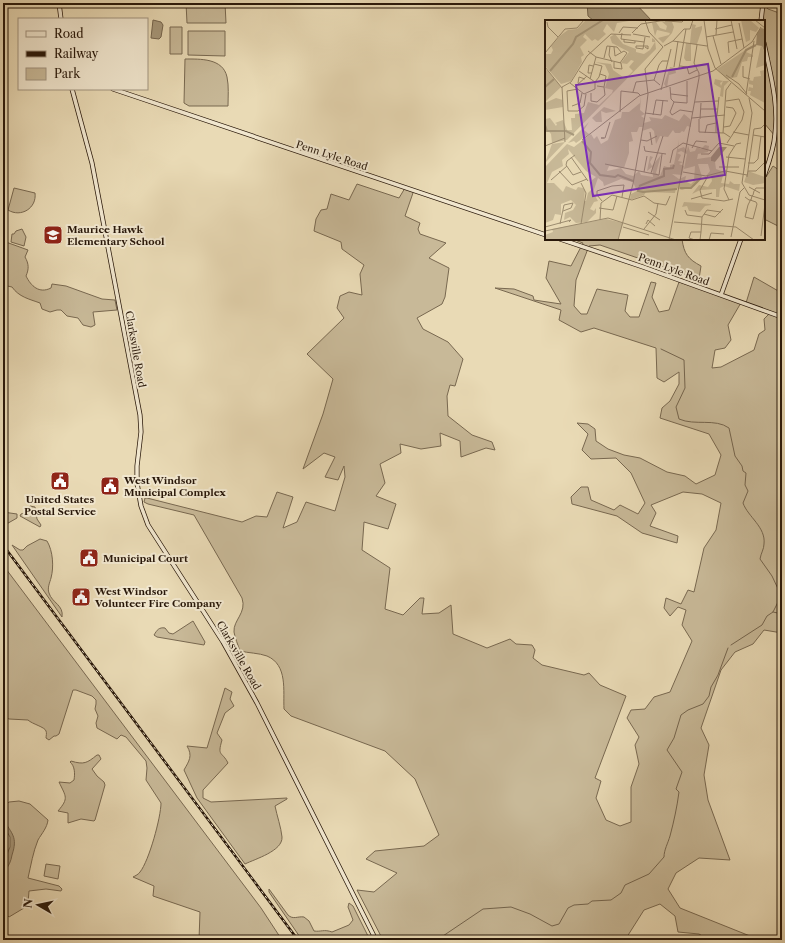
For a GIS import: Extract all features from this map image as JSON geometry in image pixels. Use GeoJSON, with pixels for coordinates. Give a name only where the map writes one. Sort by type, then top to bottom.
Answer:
{"type":"FeatureCollection","features":[{"type":"Feature","properties":{"kind":"street"},"geometry":{"type":"LineString","coordinates":[[59,3],[61,18]]}},
{"type":"Feature","properties":{"kind":"street"},"geometry":{"type":"LineString","coordinates":[[761,20],[762,3]]}},
{"type":"Feature","properties":{"kind":"street"},"geometry":{"type":"LineString","coordinates":[[765,48],[775,97],[776,115],[774,140],[765,172]]}},
{"type":"Feature","properties":{"kind":"street","name":"Clarksville Road"},"geometry":{"type":"LineString","coordinates":[[72,90],[91,160],[140,415],[141,432],[137,466],[137,483],[142,513],[152,533],[223,642],[257,703],[376,940]]}},
{"type":"Feature","properties":{"kind":"street","name":"Penn Lyle Road"},"geometry":{"type":"LineString","coordinates":[[116,90],[545,234]]}},
{"type":"Feature","properties":{"kind":"street","name":"Penn Lyle Road"},"geometry":{"type":"LineString","coordinates":[[563,240],[782,316]]}},
{"type":"Feature","properties":{"kind":"street"},"geometry":{"type":"LineString","coordinates":[[721,295],[741,240]]}},
{"type":"Feature","properties":{"kind":"green space"},"geometry":{"type":"Polygon","coordinates":[[[186,3],[225,3],[226,23],[187,23],[186,3]]]}},
{"type":"Feature","properties":{"kind":"green space"},"geometry":{"type":"Polygon","coordinates":[[[763,4],[768,9],[782,14],[782,100],[776,102],[775,136],[765,124],[765,20],[764,20],[763,4]]]}},
{"type":"Feature","properties":{"kind":"green space"},"geometry":{"type":"Polygon","coordinates":[[[170,27],[182,27],[182,54],[170,54],[170,27]]]}},
{"type":"Feature","properties":{"kind":"green space"},"geometry":{"type":"Polygon","coordinates":[[[188,31],[225,31],[225,56],[188,55],[188,31]]]}},
{"type":"Feature","properties":{"kind":"green space"},"geometry":{"type":"Polygon","coordinates":[[[185,59],[210,61],[221,66],[227,77],[228,106],[189,106],[184,103],[185,59]]]}},
{"type":"Feature","properties":{"kind":"green space"},"geometry":{"type":"Polygon","coordinates":[[[773,166],[782,172],[782,226],[780,227],[765,220],[766,177],[773,166]]]}},
{"type":"Feature","properties":{"kind":"green space"},"geometry":{"type":"Polygon","coordinates":[[[357,184],[399,198],[405,188],[414,190],[405,216],[420,223],[418,229],[420,234],[446,243],[429,258],[449,268],[445,297],[442,304],[417,318],[423,329],[448,342],[463,359],[455,386],[450,385],[447,396],[448,416],[472,435],[492,442],[495,450],[486,448],[461,457],[460,441],[440,433],[441,446],[421,449],[400,444],[401,453],[380,464],[385,483],[376,496],[396,504],[388,529],[364,522],[362,550],[390,568],[385,609],[403,615],[420,598],[424,598],[422,614],[439,613],[451,605],[453,634],[487,648],[510,639],[516,644],[532,645],[535,650],[533,658],[542,665],[584,675],[589,673],[600,685],[626,696],[595,778],[601,781],[596,798],[606,820],[620,826],[631,822],[631,787],[639,764],[635,745],[639,737],[627,718],[631,710],[645,709],[654,697],[670,692],[692,641],[682,625],[686,610],[678,607],[670,616],[664,608],[666,598],[681,604],[688,590],[694,592],[704,548],[716,530],[721,503],[702,494],[683,492],[651,505],[656,513],[650,526],[678,536],[677,543],[642,533],[617,516],[572,504],[571,497],[581,487],[588,487],[591,500],[614,510],[620,505],[638,514],[645,503],[631,473],[616,458],[591,459],[582,450],[588,434],[577,423],[588,424],[595,429],[596,441],[608,449],[624,455],[640,458],[667,472],[685,476],[696,484],[715,475],[721,455],[709,434],[660,418],[662,408],[670,401],[679,384],[679,372],[664,382],[657,378],[656,348],[594,328],[581,332],[559,320],[561,310],[495,288],[514,289],[533,296],[534,300],[561,304],[546,278],[549,261],[571,266],[583,243],[575,240],[682,240],[687,256],[701,266],[699,279],[600,245],[589,246],[576,280],[574,306],[581,314],[587,314],[597,289],[628,295],[625,311],[630,317],[639,317],[651,282],[656,283],[652,297],[659,312],[669,310],[679,282],[742,301],[728,325],[731,340],[725,348],[715,350],[712,368],[721,367],[754,350],[759,334],[765,330],[764,319],[771,312],[746,303],[754,277],[782,292],[782,633],[764,630],[753,644],[735,652],[721,670],[701,728],[709,745],[704,775],[708,800],[730,860],[699,858],[676,873],[668,889],[680,908],[760,940],[709,940],[699,934],[678,932],[675,916],[660,904],[644,910],[625,940],[383,940],[357,890],[374,892],[397,873],[366,859],[375,851],[424,846],[439,835],[415,779],[385,751],[291,716],[284,709],[283,679],[274,660],[261,654],[240,651],[234,628],[243,608],[242,598],[194,515],[144,502],[145,498],[147,498],[242,522],[256,516],[267,517],[277,492],[293,497],[283,528],[297,522],[306,502],[335,511],[345,477],[344,466],[338,480],[325,477],[335,457],[324,453],[303,469],[323,414],[333,379],[307,354],[344,318],[337,308],[340,296],[349,292],[362,295],[360,274],[364,265],[342,249],[341,242],[314,231],[316,219],[321,210],[327,209],[331,194],[349,200],[357,184]]]}},
{"type":"Feature","properties":{"kind":"green space"},"geometry":{"type":"Polygon","coordinates":[[[14,188],[35,193],[35,198],[31,207],[23,212],[18,213],[8,210],[14,188]]]}},
{"type":"Feature","properties":{"kind":"green space"},"geometry":{"type":"Polygon","coordinates":[[[22,229],[26,237],[24,246],[11,242],[12,234],[22,229]]]}},
{"type":"Feature","properties":{"kind":"green space"},"geometry":{"type":"Polygon","coordinates":[[[3,241],[28,250],[25,257],[28,266],[26,276],[30,283],[36,288],[47,290],[51,288],[52,284],[66,286],[102,299],[115,300],[117,310],[93,312],[95,325],[91,327],[83,325],[78,318],[67,316],[61,310],[50,312],[42,309],[40,303],[21,295],[12,287],[3,285],[3,241]]]}},
{"type":"Feature","properties":{"kind":"green space"},"geometry":{"type":"Polygon","coordinates":[[[30,506],[35,507],[37,519],[41,525],[40,527],[20,516],[21,514],[25,513],[30,506]]]}},
{"type":"Feature","properties":{"kind":"green space"},"geometry":{"type":"Polygon","coordinates":[[[3,512],[17,514],[17,518],[3,526],[3,512]]]}},
{"type":"Feature","properties":{"kind":"green space"},"geometry":{"type":"Polygon","coordinates":[[[40,539],[47,541],[51,549],[52,569],[48,591],[60,607],[62,617],[12,545],[20,550],[23,550],[40,539]]]}},
{"type":"Feature","properties":{"kind":"green space"},"geometry":{"type":"Polygon","coordinates":[[[3,565],[261,908],[282,940],[199,940],[200,912],[153,896],[154,886],[133,877],[139,873],[151,849],[157,828],[161,803],[146,780],[146,761],[126,737],[121,735],[117,739],[97,728],[96,723],[98,716],[95,709],[96,700],[92,696],[73,690],[59,734],[49,740],[46,738],[45,730],[28,720],[9,719],[3,716],[3,565]]]}},
{"type":"Feature","properties":{"kind":"green space"},"geometry":{"type":"Polygon","coordinates":[[[193,621],[205,642],[204,645],[157,637],[154,635],[158,629],[161,628],[165,628],[169,633],[173,634],[193,621]]]}},
{"type":"Feature","properties":{"kind":"green space"},"geometry":{"type":"Polygon","coordinates":[[[225,688],[232,692],[230,699],[234,706],[225,713],[217,733],[222,740],[220,752],[228,763],[203,790],[203,798],[211,802],[287,798],[275,806],[282,837],[281,842],[268,854],[245,864],[197,798],[184,770],[190,756],[187,746],[207,748],[225,688]]]}},
{"type":"Feature","properties":{"kind":"green space"},"geometry":{"type":"Polygon","coordinates":[[[99,755],[101,759],[92,769],[105,785],[95,820],[81,819],[68,823],[68,813],[58,811],[65,800],[59,782],[70,783],[74,780],[74,770],[70,762],[71,761],[79,763],[85,762],[91,760],[99,755]]]}},
{"type":"Feature","properties":{"kind":"green space"},"geometry":{"type":"Polygon","coordinates":[[[19,801],[30,804],[48,820],[36,845],[28,878],[59,886],[62,889],[61,891],[46,889],[29,891],[28,903],[24,908],[9,917],[6,914],[6,889],[3,886],[3,807],[9,802],[19,801]]]}},
{"type":"Feature","properties":{"kind":"green space"},"geometry":{"type":"Polygon","coordinates":[[[46,864],[60,866],[58,879],[44,876],[46,864]]]}},
{"type":"Feature","properties":{"kind":"green space"},"geometry":{"type":"Polygon","coordinates":[[[269,889],[288,915],[294,918],[304,917],[309,921],[314,931],[332,932],[349,925],[353,920],[348,907],[349,903],[353,906],[370,940],[302,940],[269,892],[269,889]]]}},
{"type":"Feature","properties":{"kind":"shaded area"},"geometry":{"type":"Polygon","coordinates":[[[587,3],[635,3],[651,20],[593,20],[588,16],[587,3]]]}},
{"type":"Feature","properties":{"kind":"shaded area"},"geometry":{"type":"Polygon","coordinates":[[[153,20],[161,22],[163,25],[161,37],[159,39],[151,38],[153,20]]]}},
{"type":"Feature","properties":{"kind":"shaded area"},"geometry":{"type":"Polygon","coordinates":[[[3,807],[5,809],[3,819],[3,807]]]}},
{"type":"Feature","properties":{"kind":"shaded area"},"geometry":{"type":"Polygon","coordinates":[[[3,819],[14,840],[14,849],[8,867],[5,870],[3,869],[3,859],[5,859],[10,847],[10,837],[3,825],[3,819]]]}},
{"type":"Feature","properties":{"kind":"waterway"},"geometry":{"type":"LineString","coordinates":[[661,349],[684,360],[685,388],[676,407],[679,419],[692,422],[718,423],[729,428],[735,456],[742,466],[743,471],[746,473],[745,485],[748,491],[743,503],[745,508],[760,527],[764,538],[764,546],[760,559],[772,576],[780,593],[780,598],[773,612],[767,616],[762,625],[731,645]]}},
{"type":"Feature","properties":{"kind":"waterway"},"geometry":{"type":"LineString","coordinates":[[773,612],[782,614]]}},
{"type":"Feature","properties":{"kind":"waterway"},"geometry":{"type":"LineString","coordinates":[[437,940],[483,909],[511,907],[530,914],[552,926],[559,924],[568,908],[574,905],[588,904],[592,901],[611,900],[621,893],[625,885],[649,874],[664,857],[679,792],[676,789],[682,772],[667,750],[674,738],[681,715],[688,710],[703,704],[709,696],[711,687],[718,675],[728,648]]}},
{"type":"Feature","properties":{"kind":"railway"},"geometry":{"type":"LineString","coordinates":[[3,545],[298,940]]}},
{"type":"Feature","properties":{"kind":"place","name":"Maurice Hawk Elementary School"},"geometry":{"type":"Point","coordinates":[53,235]}},
{"type":"Feature","properties":{"kind":"place","name":"United States Postal Service"},"geometry":{"type":"Point","coordinates":[60,481]}},
{"type":"Feature","properties":{"kind":"place","name":"West Windsor Municipal Complex"},"geometry":{"type":"Point","coordinates":[110,486]}},
{"type":"Feature","properties":{"kind":"place","name":"Municipal Court"},"geometry":{"type":"Point","coordinates":[89,558]}},
{"type":"Feature","properties":{"kind":"place","name":"West Windsor Volunteer Fire Company"},"geometry":{"type":"Point","coordinates":[81,597]}}]}
